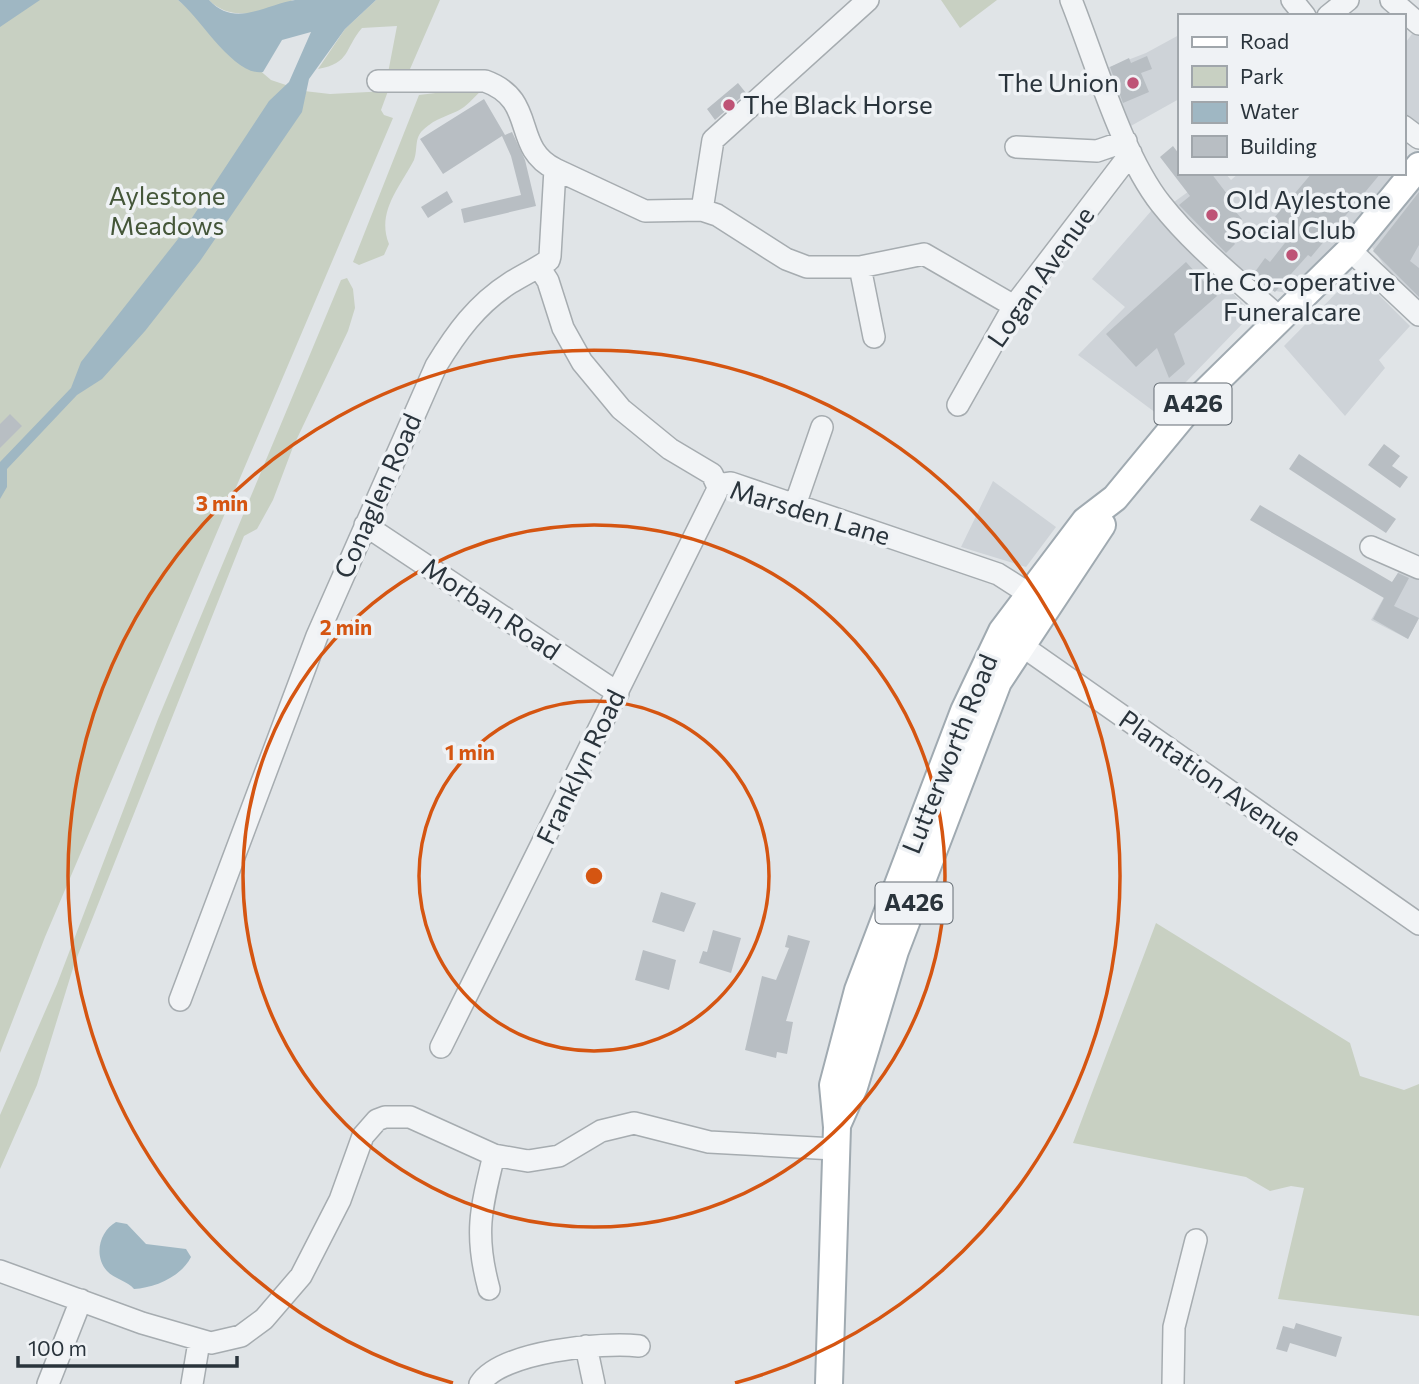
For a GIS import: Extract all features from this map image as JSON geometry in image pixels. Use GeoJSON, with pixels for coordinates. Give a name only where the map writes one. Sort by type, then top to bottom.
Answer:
{"type":"FeatureCollection","features":[{"type":"Feature","properties":{"kind":"main road","name":"A426"},"geometry":{"type":"LineString","coordinates":[[1280,318],[1350,250],[1419,166]]}},
{"type":"Feature","properties":{"kind":"main road","name":"Lutterworth Road"},"geometry":{"type":"LineString","coordinates":[[829,1384],[835,1138],[858,990],[964,711],[1038,598],[1115,498],[1191,406],[1280,318]]}},
{"type":"Feature","properties":{"kind":"street"},"geometry":{"type":"LineString","coordinates":[[702,210],[713,140],[868,0]]}},
{"type":"Feature","properties":{"kind":"street"},"geometry":{"type":"LineString","coordinates":[[1071,0],[1129,147],[1160,203],[1180,226],[1280,318]]}},
{"type":"Feature","properties":{"kind":"street"},"geometry":{"type":"LineString","coordinates":[[1292,0],[1303,14]]}},
{"type":"Feature","properties":{"kind":"street"},"geometry":{"type":"LineString","coordinates":[[1330,14],[1348,0]]}},
{"type":"Feature","properties":{"kind":"street"},"geometry":{"type":"LineString","coordinates":[[1391,0],[1419,24]]}},
{"type":"Feature","properties":{"kind":"street"},"geometry":{"type":"LineString","coordinates":[[378,81],[485,81],[500,86],[515,99],[534,154],[555,169],[645,211],[702,210],[717,215],[786,259],[807,267],[860,267],[924,254],[1014,306]]}},
{"type":"Feature","properties":{"kind":"street"},"geometry":{"type":"LineString","coordinates":[[1016,146],[1097,151],[1129,147]]}},
{"type":"Feature","properties":{"kind":"street","name":"Logan Avenue"},"geometry":{"type":"LineString","coordinates":[[958,405],[1014,306],[1129,147]]}},
{"type":"Feature","properties":{"kind":"street"},"geometry":{"type":"LineString","coordinates":[[539,267],[550,256],[555,169]]}},
{"type":"Feature","properties":{"kind":"street"},"geometry":{"type":"LineString","coordinates":[[1350,250],[1419,315]]}},
{"type":"Feature","properties":{"kind":"street","name":"Marsden Lane"},"geometry":{"type":"LineString","coordinates":[[539,267],[548,281],[563,328],[582,362],[621,409],[670,449],[712,474],[717,485],[731,484],[998,574],[1038,598]]}},
{"type":"Feature","properties":{"kind":"street","name":"Conaglen Road"},"geometry":{"type":"LineString","coordinates":[[180,1000],[317,636],[436,366],[459,328],[492,297],[539,267]]}},
{"type":"Feature","properties":{"kind":"street"},"geometry":{"type":"LineString","coordinates":[[860,267],[874,337]]}},
{"type":"Feature","properties":{"kind":"street"},"geometry":{"type":"LineString","coordinates":[[795,505],[822,427]]}},
{"type":"Feature","properties":{"kind":"street","name":"Franklyn Road"},"geometry":{"type":"LineString","coordinates":[[441,1047],[618,693],[717,485]]}},
{"type":"Feature","properties":{"kind":"street","name":"Morban Road"},"geometry":{"type":"LineString","coordinates":[[365,525],[618,693]]}},
{"type":"Feature","properties":{"kind":"street"},"geometry":{"type":"LineString","coordinates":[[1371,547],[1412,558]]}},
{"type":"Feature","properties":{"kind":"street","name":"Plantation Avenue"},"geometry":{"type":"LineString","coordinates":[[1011,638],[1419,925]]}},
{"type":"Feature","properties":{"kind":"street"},"geometry":{"type":"LineString","coordinates":[[0,1271],[200,1342],[211,1343],[241,1336],[264,1319],[301,1276],[340,1200],[363,1136],[377,1120],[410,1117],[511,1160],[544,1160],[571,1150],[601,1131],[634,1123],[709,1142],[835,1138]]}},
{"type":"Feature","properties":{"kind":"street"},"geometry":{"type":"LineString","coordinates":[[489,1289],[481,1259],[478,1230],[494,1155]]}},
{"type":"Feature","properties":{"kind":"street"},"geometry":{"type":"LineString","coordinates":[[1173,1384],[1174,1327],[1196,1240]]}},
{"type":"Feature","properties":{"kind":"street"},"geometry":{"type":"LineString","coordinates":[[48,1384],[81,1300]]}},
{"type":"Feature","properties":{"kind":"street"},"geometry":{"type":"LineString","coordinates":[[192,1384],[200,1342]]}},
{"type":"Feature","properties":{"kind":"street"},"geometry":{"type":"LineString","coordinates":[[480,1384],[485,1376],[504,1365],[586,1346],[613,1343],[639,1346]]}},
{"type":"Feature","properties":{"kind":"street"},"geometry":{"type":"LineString","coordinates":[[586,1346],[594,1384]]}},
{"type":"Feature","properties":{"kind":"shaded area"},"geometry":{"type":"Polygon","coordinates":[[[1415,30],[1419,33],[1419,125],[1405,115],[1405,43],[1415,30]]]}},
{"type":"Feature","properties":{"kind":"shaded area"},"geometry":{"type":"Polygon","coordinates":[[[1178,36],[1178,100],[1129,127],[1107,68],[1146,53],[1178,36]]]}},
{"type":"Feature","properties":{"kind":"shaded area"},"geometry":{"type":"Polygon","coordinates":[[[1211,175],[1227,175],[1231,180],[1237,175],[1395,175],[1361,219],[1295,289],[1286,293],[1267,289],[1236,267],[1174,202],[1211,175]]]}},
{"type":"Feature","properties":{"kind":"shaded area"},"geometry":{"type":"Polygon","coordinates":[[[1419,188],[1419,301],[1395,282],[1372,247],[1419,188]]]}},
{"type":"Feature","properties":{"kind":"shaded area"},"geometry":{"type":"Polygon","coordinates":[[[1152,210],[1246,307],[1246,320],[1156,413],[1078,355],[1125,307],[1092,279],[1152,210]]]}},
{"type":"Feature","properties":{"kind":"shaded area"},"geometry":{"type":"Polygon","coordinates":[[[1360,276],[1410,326],[1379,360],[1385,368],[1345,416],[1284,346],[1352,277],[1360,276]]]}},
{"type":"Feature","properties":{"kind":"shaded area"},"geometry":{"type":"Polygon","coordinates":[[[993,481],[1056,527],[1026,567],[961,547],[993,481]]]}},
{"type":"Feature","properties":{"kind":"shaded area"},"geometry":{"type":"Polygon","coordinates":[[[1400,569],[1419,579],[1419,618],[1408,639],[1371,620],[1400,569]]]}},
{"type":"Feature","properties":{"kind":"green space","name":"Aylestone Meadows"},"geometry":{"type":"Polygon","coordinates":[[[0,0],[178,0],[271,80],[304,91],[330,94],[388,91],[381,110],[384,115],[393,118],[45,937],[0,1053],[0,0]]]}},
{"type":"Feature","properties":{"kind":"green space"},"geometry":{"type":"Polygon","coordinates":[[[209,0],[293,0],[260,11],[238,13],[218,7],[209,0]]]}},
{"type":"Feature","properties":{"kind":"green space"},"geometry":{"type":"Polygon","coordinates":[[[376,0],[440,0],[407,76],[388,73],[397,26],[362,28],[342,59],[318,69],[345,29],[376,0]]]}},
{"type":"Feature","properties":{"kind":"green space"},"geometry":{"type":"Polygon","coordinates":[[[941,0],[997,0],[960,28],[941,0]]]}},
{"type":"Feature","properties":{"kind":"green space"},"geometry":{"type":"Polygon","coordinates":[[[485,87],[464,107],[433,122],[420,133],[414,160],[388,210],[385,221],[389,244],[384,255],[359,265],[353,262],[419,95],[485,87]]]}},
{"type":"Feature","properties":{"kind":"green space"},"geometry":{"type":"Polygon","coordinates":[[[347,278],[353,289],[355,308],[348,331],[293,447],[273,500],[257,529],[244,536],[74,965],[37,1085],[0,1169],[0,1115],[57,984],[158,719],[341,280],[347,278]]]}},
{"type":"Feature","properties":{"kind":"green space"},"geometry":{"type":"Polygon","coordinates":[[[1156,923],[1350,1043],[1360,1076],[1404,1090],[1419,1084],[1419,1316],[1278,1299],[1304,1188],[1291,1186],[1270,1191],[1246,1177],[1073,1143],[1156,923]]]}},
{"type":"Feature","properties":{"kind":"water"},"geometry":{"type":"Polygon","coordinates":[[[0,0],[40,0],[0,27],[0,0]]]}},
{"type":"Feature","properties":{"kind":"water"},"geometry":{"type":"Polygon","coordinates":[[[178,0],[209,0],[229,13],[239,14],[295,0],[376,0],[345,29],[309,79],[302,112],[200,261],[145,331],[102,379],[77,395],[7,469],[7,487],[0,499],[0,462],[71,388],[81,362],[178,239],[269,101],[289,82],[311,32],[282,40],[263,72],[252,71],[229,56],[178,0]]]}},
{"type":"Feature","properties":{"kind":"water"},"geometry":{"type":"Polygon","coordinates":[[[116,1222],[127,1224],[146,1244],[186,1249],[191,1257],[174,1276],[134,1289],[110,1274],[100,1258],[102,1237],[116,1222]]]}},
{"type":"Feature","properties":{"kind":"building","name":"The Union"},"geometry":{"type":"Polygon","coordinates":[[[1147,56],[1152,69],[1141,73],[1149,92],[1123,103],[1110,67],[1129,58],[1131,63],[1147,56]]]}},
{"type":"Feature","properties":{"kind":"building","name":"The Black Horse"},"geometry":{"type":"Polygon","coordinates":[[[738,83],[746,93],[715,120],[707,109],[738,83]]]}},
{"type":"Feature","properties":{"kind":"building"},"geometry":{"type":"Polygon","coordinates":[[[484,99],[505,135],[512,132],[525,160],[536,206],[464,223],[461,209],[521,195],[511,156],[502,136],[443,174],[420,139],[484,99]]]}},
{"type":"Feature","properties":{"kind":"building","name":"Old Aylestone Social Club"},"geometry":{"type":"Polygon","coordinates":[[[1173,146],[1178,153],[1178,175],[1213,175],[1237,207],[1234,210],[1242,219],[1227,233],[1235,244],[1226,253],[1179,205],[1190,196],[1160,157],[1173,146]]]}},
{"type":"Feature","properties":{"kind":"building"},"geometry":{"type":"Polygon","coordinates":[[[1310,175],[1379,175],[1311,257],[1308,255],[1275,292],[1252,276],[1265,258],[1270,262],[1288,239],[1268,225],[1310,175]]]}},
{"type":"Feature","properties":{"kind":"building"},"geometry":{"type":"Polygon","coordinates":[[[447,191],[453,202],[428,218],[421,207],[447,191]]]}},
{"type":"Feature","properties":{"kind":"building"},"geometry":{"type":"Polygon","coordinates":[[[1419,192],[1419,245],[1410,261],[1419,268],[1419,297],[1373,251],[1419,192]]]}},
{"type":"Feature","properties":{"kind":"building"},"geometry":{"type":"Polygon","coordinates":[[[1186,262],[1217,296],[1174,334],[1185,364],[1169,378],[1157,348],[1136,367],[1106,334],[1186,262]]]}},
{"type":"Feature","properties":{"kind":"building"},"geometry":{"type":"Polygon","coordinates":[[[10,414],[22,426],[0,448],[0,424],[10,414]]]}},
{"type":"Feature","properties":{"kind":"building"},"geometry":{"type":"Polygon","coordinates":[[[1384,444],[1400,456],[1392,466],[1408,477],[1400,488],[1368,465],[1384,444]]]}},
{"type":"Feature","properties":{"kind":"building"},"geometry":{"type":"Polygon","coordinates":[[[1299,454],[1396,519],[1386,533],[1289,469],[1299,454]]]}},
{"type":"Feature","properties":{"kind":"building"},"geometry":{"type":"Polygon","coordinates":[[[1260,505],[1392,582],[1398,573],[1409,578],[1394,606],[1419,618],[1408,639],[1373,619],[1384,598],[1250,520],[1260,505]]]}},
{"type":"Feature","properties":{"kind":"building"},"geometry":{"type":"Polygon","coordinates":[[[661,892],[696,903],[684,932],[652,922],[661,892]]]}},
{"type":"Feature","properties":{"kind":"building"},"geometry":{"type":"Polygon","coordinates":[[[713,930],[741,938],[731,973],[699,963],[703,951],[707,952],[713,930]]]}},
{"type":"Feature","properties":{"kind":"building"},"geometry":{"type":"Polygon","coordinates":[[[788,935],[810,941],[786,1021],[793,1022],[787,1054],[777,1052],[776,1058],[745,1050],[762,976],[776,980],[789,948],[785,947],[788,935]]]}},
{"type":"Feature","properties":{"kind":"building"},"geometry":{"type":"Polygon","coordinates":[[[643,950],[676,960],[669,990],[635,980],[643,950]]]}},
{"type":"Feature","properties":{"kind":"building"},"geometry":{"type":"Polygon","coordinates":[[[1296,1323],[1342,1337],[1336,1357],[1290,1343],[1287,1352],[1276,1349],[1283,1326],[1294,1329],[1296,1323]]]}},
{"type":"Feature","properties":{"kind":"place","name":"The Union"},"geometry":{"type":"Point","coordinates":[1133,83]}},
{"type":"Feature","properties":{"kind":"place","name":"The Black Horse"},"geometry":{"type":"Point","coordinates":[729,105]}},
{"type":"Feature","properties":{"kind":"place","name":"Old Aylestone Social Club"},"geometry":{"type":"Point","coordinates":[1212,215]}},
{"type":"Feature","properties":{"kind":"place","name":"The Co-operative Funeralcare"},"geometry":{"type":"Point","coordinates":[1292,255]}}]}
